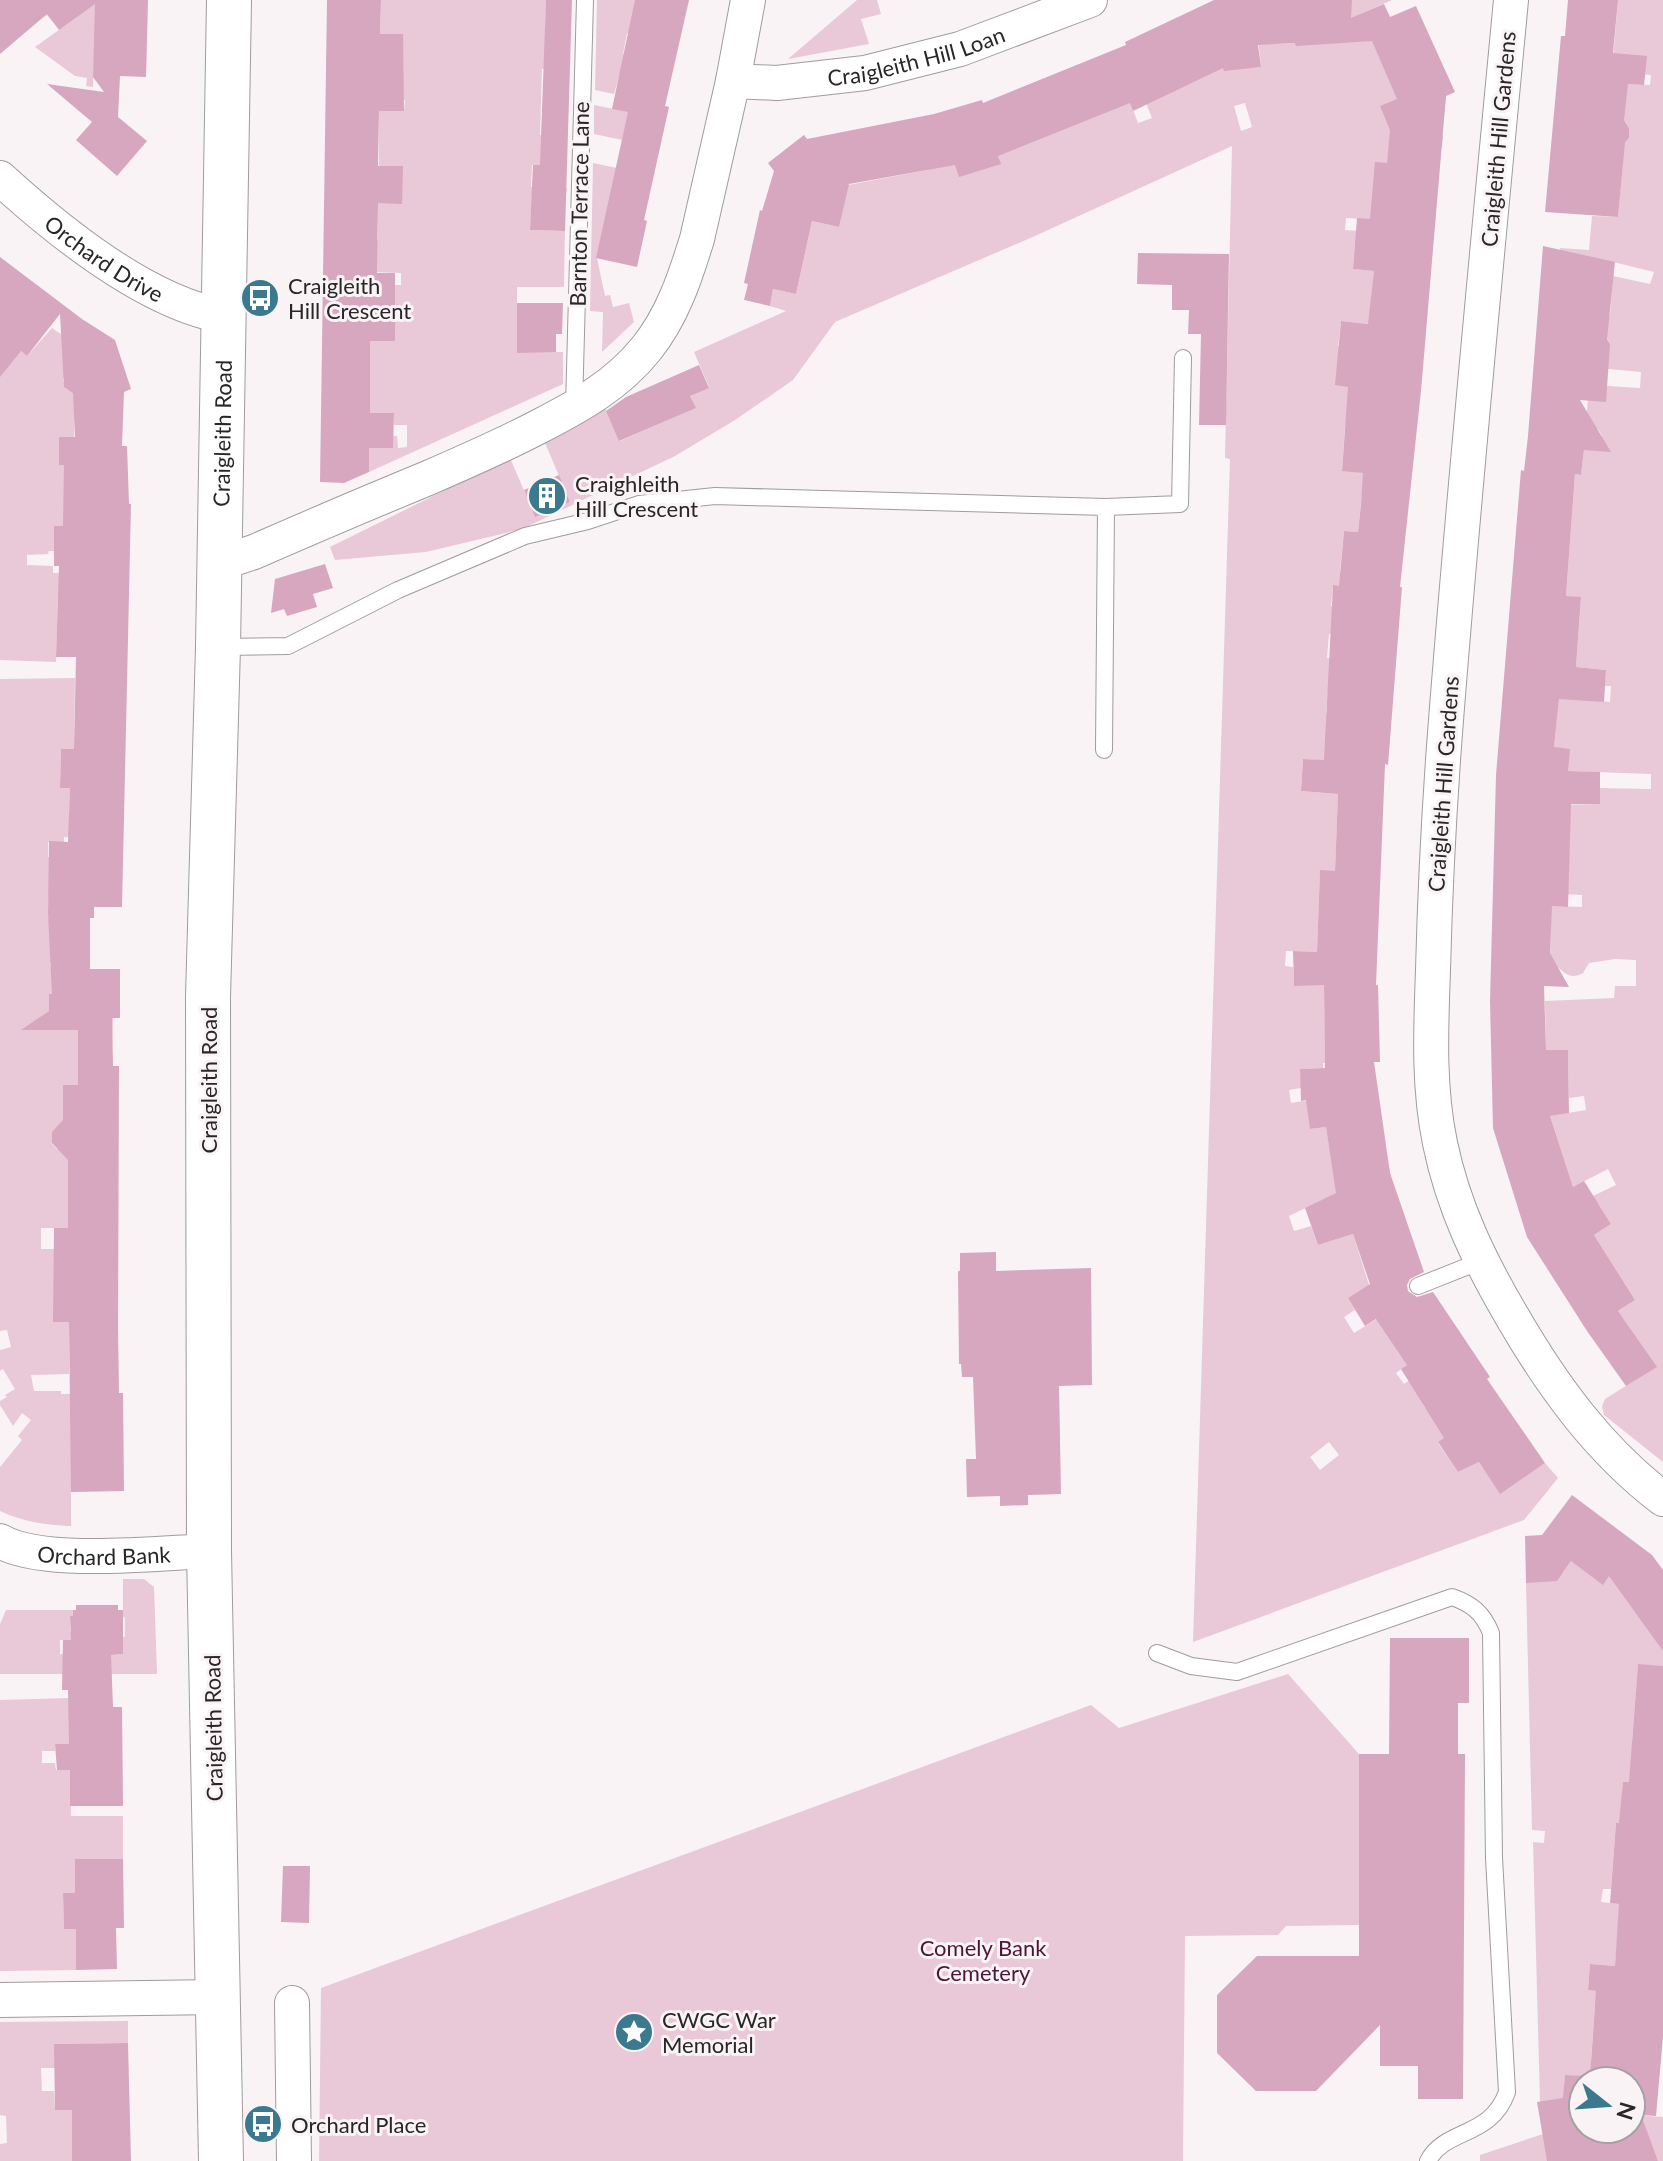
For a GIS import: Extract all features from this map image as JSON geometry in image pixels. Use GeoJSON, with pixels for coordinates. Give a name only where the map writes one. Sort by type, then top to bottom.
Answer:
{"type":"FeatureCollection","features":[{"type":"Feature","properties":{"kind":"main road","name":"Craigleith Road"},"geometry":{"type":"LineString","coordinates":[[221,2161],[209,1551],[208,997],[220,563],[229,0]]}},
{"type":"Feature","properties":{"kind":"street"},"geometry":{"type":"LineString","coordinates":[[220,563],[254,552],[493,450],[597,395],[646,350],[668,317],[682,288],[697,239],[748,0]]}},
{"type":"Feature","properties":{"kind":"street","name":"Craigleith Hill Loan"},"geometry":{"type":"LineString","coordinates":[[733,81],[804,81],[865,73],[914,62],[960,49],[1090,0]]}},
{"type":"Feature","properties":{"kind":"street","name":"Craigleith Hill Gardens"},"geometry":{"type":"LineString","coordinates":[[1511,0],[1458,566],[1440,806],[1432,1084],[1440,1142],[1454,1196],[1481,1261],[1535,1357],[1579,1417],[1624,1467],[1663,1499]]}},
{"type":"Feature","properties":{"kind":"street","name":"Orchard Drive"},"geometry":{"type":"LineString","coordinates":[[0,178],[69,236],[104,260],[172,300],[200,312],[223,316]]}},
{"type":"Feature","properties":{"kind":"street","name":"Orchard Bank"},"geometry":{"type":"LineString","coordinates":[[0,1541],[24,1550],[78,1556],[209,1551]]}},
{"type":"Feature","properties":{"kind":"street"},"geometry":{"type":"LineString","coordinates":[[0,2000],[219,1997]]}},
{"type":"Feature","properties":{"kind":"street"},"geometry":{"type":"LineString","coordinates":[[292,2003],[294,2161]]}},
{"type":"Feature","properties":{"kind":"lane","name":"Barnton Terrace Lane"},"geometry":{"type":"LineString","coordinates":[[574,408],[585,0]]}},
{"type":"Feature","properties":{"kind":"lane"},"geometry":{"type":"LineString","coordinates":[[218,647],[288,646],[398,590],[525,536],[588,521],[639,504],[715,496],[1106,507],[1180,504],[1183,358]]}},
{"type":"Feature","properties":{"kind":"lane"},"geometry":{"type":"LineString","coordinates":[[1104,750],[1106,507]]}},
{"type":"Feature","properties":{"kind":"lane"},"geometry":{"type":"LineString","coordinates":[[1418,1286],[1481,1261]]}},
{"type":"Feature","properties":{"kind":"lane"},"geometry":{"type":"LineString","coordinates":[[1157,1653],[1191,1666],[1237,1672],[1452,1597],[1467,1602],[1486,1619],[1491,1633],[1494,1858],[1507,2092],[1504,2102],[1487,2121],[1436,2148],[1428,2161]]}},
{"type":"Feature","properties":{"kind":"green space"},"geometry":{"type":"Polygon","coordinates":[[[29,0],[96,0],[93,87],[86,86],[87,78],[75,76],[35,47],[77,17],[52,21],[47,15],[44,17],[29,0]]]}},
{"type":"Feature","properties":{"kind":"green space"},"geometry":{"type":"Polygon","coordinates":[[[381,0],[546,0],[545,38],[569,69],[542,69],[540,135],[567,136],[567,166],[532,165],[531,187],[567,188],[566,196],[532,195],[530,230],[558,231],[565,227],[564,287],[517,287],[517,352],[563,352],[563,384],[369,472],[369,436],[397,436],[398,448],[407,447],[407,425],[394,425],[394,413],[370,413],[370,341],[395,341],[395,320],[371,285],[401,285],[401,273],[371,272],[378,237],[378,203],[402,203],[379,180],[379,111],[404,111],[405,100],[380,100],[403,84],[403,34],[380,34],[381,0]]]}},
{"type":"Feature","properties":{"kind":"green space"},"geometry":{"type":"Polygon","coordinates":[[[597,0],[635,0],[679,44],[627,33],[623,54],[640,58],[635,80],[619,77],[614,94],[595,90],[597,0]]]}},
{"type":"Feature","properties":{"kind":"green space"},"geometry":{"type":"Polygon","coordinates":[[[857,0],[877,0],[881,14],[861,19],[869,44],[788,59],[857,0]]]}},
{"type":"Feature","properties":{"kind":"green space"},"geometry":{"type":"Polygon","coordinates":[[[1352,0],[1392,0],[1361,14],[1398,99],[1381,106],[1387,122],[1446,96],[1444,117],[1417,133],[1443,136],[1442,148],[1389,144],[1382,220],[1346,218],[1345,230],[1377,232],[1355,244],[1353,269],[1374,271],[1369,324],[1341,321],[1338,346],[1370,349],[1345,426],[1342,470],[1364,473],[1358,532],[1344,531],[1340,571],[1348,587],[1333,586],[1331,606],[1347,607],[1345,635],[1329,634],[1327,658],[1343,660],[1328,690],[1326,713],[1338,715],[1335,761],[1303,759],[1301,791],[1338,794],[1335,871],[1320,871],[1317,952],[1286,951],[1285,966],[1293,967],[1294,985],[1324,985],[1325,1063],[1323,1068],[1300,1069],[1301,1082],[1324,1084],[1289,1090],[1291,1103],[1322,1098],[1310,1129],[1326,1127],[1334,1175],[1389,1166],[1391,1178],[1339,1192],[1289,1216],[1294,1231],[1311,1226],[1318,1245],[1353,1234],[1369,1285],[1348,1298],[1355,1310],[1344,1317],[1354,1333],[1382,1316],[1407,1365],[1396,1373],[1404,1384],[1414,1377],[1444,1391],[1423,1405],[1449,1434],[1438,1443],[1458,1472],[1479,1462],[1500,1493],[1545,1463],[1558,1478],[1524,1520],[1193,1642],[1230,459],[1225,458],[1232,146],[1035,236],[835,322],[793,380],[735,420],[675,456],[522,529],[426,552],[335,560],[330,547],[510,458],[535,516],[570,502],[543,438],[604,406],[620,441],[695,408],[690,396],[709,387],[694,352],[786,311],[770,306],[773,289],[796,294],[812,221],[839,227],[842,212],[823,208],[838,187],[927,170],[922,140],[1000,164],[992,133],[1129,99],[1138,123],[1152,118],[1139,86],[1233,63],[1248,68],[1261,67],[1258,38],[1274,24],[1275,44],[1297,43],[1352,0]],[[1245,103],[1234,106],[1241,131],[1252,127],[1245,103]],[[1329,1442],[1310,1457],[1320,1470],[1339,1455],[1329,1442]]]}},
{"type":"Feature","properties":{"kind":"green space"},"geometry":{"type":"Polygon","coordinates":[[[1618,0],[1663,0],[1663,1462],[1604,1415],[1602,1406],[1605,1399],[1656,1367],[1623,1318],[1593,1338],[1588,1331],[1635,1300],[1594,1235],[1611,1224],[1598,1203],[1574,1205],[1616,1185],[1608,1169],[1573,1187],[1550,1116],[1586,1110],[1584,1096],[1569,1098],[1568,1050],[1546,1050],[1545,1001],[1614,998],[1615,986],[1636,986],[1636,960],[1589,963],[1583,973],[1576,976],[1558,967],[1550,967],[1551,906],[1582,907],[1582,895],[1518,892],[1553,805],[1599,804],[1600,788],[1651,789],[1651,774],[1568,771],[1554,747],[1559,698],[1610,702],[1611,686],[1605,686],[1606,670],[1576,667],[1581,598],[1566,596],[1575,474],[1581,475],[1584,450],[1602,444],[1598,429],[1585,428],[1588,400],[1607,386],[1640,388],[1641,372],[1543,363],[1610,344],[1607,338],[1593,337],[1594,314],[1610,315],[1613,276],[1650,284],[1654,272],[1613,262],[1560,257],[1560,248],[1589,250],[1592,216],[1618,217],[1623,160],[1604,158],[1629,138],[1629,128],[1625,121],[1608,120],[1628,84],[1650,85],[1651,75],[1612,71],[1618,0]]]}},
{"type":"Feature","properties":{"kind":"green space"},"geometry":{"type":"Polygon","coordinates":[[[594,105],[629,112],[622,140],[594,134],[594,105]]]}},
{"type":"Feature","properties":{"kind":"green space"},"geometry":{"type":"Polygon","coordinates":[[[593,163],[617,168],[597,258],[605,296],[610,295],[613,307],[629,303],[634,322],[602,352],[603,312],[590,311],[593,163]]]}},
{"type":"Feature","properties":{"kind":"green space"},"geometry":{"type":"Polygon","coordinates":[[[52,328],[80,347],[63,380],[66,389],[75,391],[74,437],[59,437],[73,465],[63,526],[54,527],[54,551],[27,555],[27,565],[53,566],[53,573],[64,573],[58,594],[56,662],[0,660],[0,356],[21,351],[27,356],[52,328]]]}},
{"type":"Feature","properties":{"kind":"green space"},"geometry":{"type":"Polygon","coordinates":[[[75,678],[74,749],[61,749],[60,787],[70,788],[69,837],[64,837],[64,842],[48,842],[48,857],[68,858],[48,899],[48,918],[67,918],[50,965],[65,995],[49,995],[49,1011],[42,1016],[42,1025],[92,1017],[113,1018],[112,1046],[78,1067],[78,1085],[63,1085],[68,1126],[52,1132],[52,1144],[57,1149],[68,1149],[68,1228],[41,1228],[41,1249],[68,1249],[53,1321],[69,1322],[69,1374],[31,1375],[34,1391],[71,1394],[71,1526],[35,1522],[0,1511],[0,1467],[22,1440],[18,1436],[31,1420],[22,1413],[13,1426],[0,1405],[0,1401],[7,1397],[5,1395],[15,1389],[3,1369],[0,1371],[0,1350],[11,1347],[7,1330],[0,1331],[0,679],[75,678]]]}},
{"type":"Feature","properties":{"kind":"green space"},"geometry":{"type":"Polygon","coordinates":[[[1571,1561],[1614,1569],[1663,1651],[1663,1666],[1638,1665],[1632,1741],[1634,1782],[1623,1782],[1622,1794],[1633,1795],[1631,1824],[1616,1823],[1611,1889],[1603,1889],[1601,1902],[1620,1904],[1615,1966],[1590,1964],[1588,1990],[1642,1995],[1595,2005],[1591,2059],[1596,2065],[1567,2065],[1564,2090],[1567,2096],[1567,2143],[1562,2143],[1540,2102],[1533,1842],[1544,1843],[1545,1831],[1532,1830],[1526,1583],[1562,1574],[1571,1561]]]}},
{"type":"Feature","properties":{"kind":"green space"},"geometry":{"type":"Polygon","coordinates":[[[123,1579],[144,1579],[154,1587],[157,1674],[0,1674],[0,1624],[6,1610],[73,1610],[70,1630],[74,1640],[60,1640],[60,1654],[111,1662],[111,1655],[123,1654],[123,1579]]]}},
{"type":"Feature","properties":{"kind":"green space","name":"Comely Bank Cemetery"},"geometry":{"type":"Polygon","coordinates":[[[1288,1674],[1359,1754],[1359,1925],[1286,1926],[1278,1935],[1185,1936],[1183,2161],[319,2161],[321,1988],[1091,1705],[1119,1728],[1288,1674]]]}},
{"type":"Feature","properties":{"kind":"green space"},"geometry":{"type":"Polygon","coordinates":[[[69,1698],[69,1744],[55,1744],[55,1751],[42,1751],[42,1763],[55,1763],[56,1770],[70,1770],[71,1816],[123,1816],[123,1859],[75,1859],[75,1893],[63,1894],[64,1928],[76,1929],[76,1970],[0,1971],[0,1700],[69,1698]]]}},
{"type":"Feature","properties":{"kind":"green space"},"geometry":{"type":"Polygon","coordinates":[[[128,2021],[128,2043],[55,2044],[55,2068],[41,2068],[42,2091],[54,2091],[55,2110],[72,2110],[72,2161],[0,2161],[0,2144],[7,2143],[6,2116],[0,2115],[0,2022],[128,2021]]]}},
{"type":"Feature","properties":{"kind":"green space"},"geometry":{"type":"Polygon","coordinates":[[[1647,2116],[1663,2117],[1663,2161],[1658,2161],[1652,2146],[1642,2149],[1589,2145],[1647,2145],[1647,2116]]]}},
{"type":"Feature","properties":{"kind":"green space"},"geometry":{"type":"Polygon","coordinates":[[[1543,2134],[1548,2161],[1480,2161],[1480,2155],[1543,2134]]]}},
{"type":"Feature","properties":{"kind":"building"},"geometry":{"type":"Polygon","coordinates":[[[0,0],[148,0],[146,77],[120,76],[118,117],[147,141],[117,176],[76,140],[92,122],[47,84],[104,92],[93,77],[95,4],[59,30],[47,14],[0,54],[0,0]]]}},
{"type":"Feature","properties":{"kind":"building"},"geometry":{"type":"Polygon","coordinates":[[[327,0],[381,0],[380,34],[403,34],[404,111],[379,111],[378,166],[403,166],[402,204],[378,203],[377,273],[395,273],[395,341],[370,341],[370,413],[394,413],[393,448],[369,448],[369,472],[344,483],[320,482],[327,0]]]}},
{"type":"Feature","properties":{"kind":"building"},"geometry":{"type":"Polygon","coordinates":[[[546,0],[572,0],[565,231],[530,230],[533,165],[540,165],[546,0]]]}},
{"type":"Feature","properties":{"kind":"building"},"geometry":{"type":"Polygon","coordinates":[[[635,0],[689,0],[665,106],[669,107],[637,267],[596,258],[628,112],[612,109],[635,0]]]}},
{"type":"Feature","properties":{"kind":"building"},"geometry":{"type":"Polygon","coordinates":[[[1214,0],[1352,0],[1351,18],[1384,4],[1390,17],[1416,6],[1455,92],[1446,96],[1421,391],[1400,587],[1388,765],[1385,764],[1376,985],[1380,1062],[1374,1062],[1390,1173],[1424,1272],[1410,1279],[1408,1291],[1417,1297],[1433,1292],[1490,1377],[1487,1379],[1545,1463],[1500,1494],[1479,1462],[1458,1472],[1438,1442],[1444,1438],[1401,1369],[1407,1365],[1376,1319],[1365,1326],[1348,1298],[1370,1284],[1353,1234],[1318,1245],[1305,1208],[1336,1193],[1326,1127],[1310,1129],[1306,1100],[1301,1101],[1300,1069],[1325,1068],[1324,985],[1294,986],[1293,951],[1317,952],[1320,870],[1335,871],[1338,794],[1301,791],[1303,759],[1324,760],[1333,585],[1339,586],[1344,531],[1358,532],[1361,504],[1363,473],[1342,471],[1348,387],[1335,385],[1341,321],[1368,324],[1374,271],[1353,269],[1357,218],[1370,219],[1375,162],[1387,163],[1390,130],[1380,106],[1397,99],[1372,41],[1258,45],[1261,67],[1224,71],[1223,68],[1133,111],[1130,103],[998,156],[1001,164],[959,177],[955,165],[849,184],[839,227],[812,221],[796,294],[773,289],[770,306],[744,300],[748,284],[744,283],[760,210],[774,171],[768,163],[804,135],[807,139],[934,114],[982,100],[983,103],[1126,45],[1125,42],[1214,0]]]}},
{"type":"Feature","properties":{"kind":"building"},"geometry":{"type":"Polygon","coordinates":[[[1568,0],[1618,0],[1613,53],[1647,56],[1644,85],[1628,84],[1624,120],[1629,128],[1629,138],[1625,142],[1618,217],[1545,212],[1561,36],[1565,36],[1568,0]]]}},
{"type":"Feature","properties":{"kind":"building"},"geometry":{"type":"Polygon","coordinates":[[[1543,246],[1615,262],[1607,339],[1610,344],[1606,402],[1580,400],[1611,452],[1584,450],[1581,475],[1575,474],[1566,596],[1581,597],[1576,667],[1606,670],[1604,702],[1559,699],[1554,747],[1570,749],[1568,771],[1600,772],[1600,804],[1571,804],[1568,907],[1552,906],[1550,953],[1569,987],[1544,986],[1546,1050],[1568,1050],[1569,1113],[1550,1116],[1573,1187],[1584,1181],[1611,1224],[1594,1235],[1635,1300],[1618,1311],[1657,1367],[1626,1386],[1527,1237],[1493,1128],[1490,1001],[1496,775],[1543,246]]]}},
{"type":"Feature","properties":{"kind":"building"},"geometry":{"type":"Polygon","coordinates":[[[1138,253],[1229,254],[1226,425],[1199,425],[1201,334],[1188,334],[1189,310],[1172,310],[1172,285],[1137,284],[1138,253]]]}},
{"type":"Feature","properties":{"kind":"building"},"geometry":{"type":"Polygon","coordinates":[[[0,257],[115,340],[131,389],[124,392],[122,446],[127,446],[131,504],[122,907],[94,907],[94,918],[90,918],[90,969],[120,969],[120,1018],[112,1018],[113,1066],[119,1066],[118,1327],[119,1393],[123,1393],[124,1491],[71,1492],[69,1322],[53,1322],[54,1228],[68,1228],[68,1160],[52,1143],[52,1132],[63,1120],[63,1085],[78,1085],[78,1030],[21,1030],[49,1011],[49,994],[52,994],[48,913],[49,841],[68,842],[70,788],[60,788],[61,749],[74,749],[76,657],[56,657],[59,566],[54,566],[54,526],[63,526],[64,465],[59,465],[59,437],[75,437],[73,393],[64,387],[60,314],[27,356],[21,351],[0,377],[0,257]]]}},
{"type":"Feature","properties":{"kind":"building"},"geometry":{"type":"Polygon","coordinates":[[[517,303],[563,303],[562,334],[556,334],[556,352],[517,353],[517,303]]]}},
{"type":"Feature","properties":{"kind":"building"},"geometry":{"type":"Polygon","coordinates":[[[699,365],[709,388],[690,396],[696,408],[619,441],[606,411],[626,397],[699,365]]]}},
{"type":"Feature","properties":{"kind":"building","name":"Craighleith Hill Crescent"},"geometry":{"type":"Polygon","coordinates":[[[559,475],[570,502],[535,517],[524,490],[559,475]]]}},
{"type":"Feature","properties":{"kind":"building"},"geometry":{"type":"Polygon","coordinates":[[[325,564],[333,588],[313,594],[317,607],[287,616],[284,609],[271,613],[275,579],[325,564]]]}},
{"type":"Feature","properties":{"kind":"building"},"geometry":{"type":"Polygon","coordinates":[[[996,1252],[996,1271],[1091,1268],[1092,1385],[1059,1386],[1061,1494],[1028,1495],[1028,1505],[1000,1506],[1000,1496],[967,1497],[966,1459],[976,1459],[973,1377],[962,1377],[959,1364],[960,1253],[996,1252]]]}},
{"type":"Feature","properties":{"kind":"building"},"geometry":{"type":"Polygon","coordinates":[[[1572,1495],[1652,1555],[1663,1570],[1663,1651],[1609,1576],[1603,1585],[1571,1561],[1557,1581],[1526,1583],[1525,1536],[1542,1535],[1572,1495]]]}},
{"type":"Feature","properties":{"kind":"building"},"geometry":{"type":"Polygon","coordinates":[[[76,1605],[118,1605],[118,1610],[123,1610],[123,1654],[111,1655],[113,1707],[122,1707],[123,1806],[70,1806],[70,1770],[57,1770],[55,1744],[69,1744],[68,1690],[62,1690],[63,1640],[71,1640],[70,1616],[73,1616],[76,1605]]]}},
{"type":"Feature","properties":{"kind":"building"},"geometry":{"type":"Polygon","coordinates":[[[1390,1638],[1469,1638],[1469,1703],[1458,1703],[1458,1754],[1465,1754],[1463,2099],[1418,2099],[1418,2066],[1380,2066],[1380,2025],[1316,2091],[1256,2091],[1217,2053],[1217,1995],[1257,1956],[1359,1956],[1359,1754],[1389,1754],[1390,1638]]]}},
{"type":"Feature","properties":{"kind":"building"},"geometry":{"type":"Polygon","coordinates":[[[1638,1664],[1663,1666],[1663,2036],[1656,2116],[1647,2115],[1647,2065],[1591,2065],[1596,1991],[1588,1990],[1590,1964],[1615,1966],[1619,1904],[1610,1903],[1616,1823],[1619,1823],[1623,1782],[1629,1782],[1638,1664]]]}},
{"type":"Feature","properties":{"kind":"building"},"geometry":{"type":"Polygon","coordinates":[[[75,1859],[123,1859],[124,1928],[116,1928],[117,1969],[76,1970],[76,1929],[64,1929],[63,1893],[75,1893],[75,1859]]]}},
{"type":"Feature","properties":{"kind":"building"},"geometry":{"type":"Polygon","coordinates":[[[283,1866],[310,1866],[309,1923],[281,1922],[283,1866]]]}},
{"type":"Feature","properties":{"kind":"building"},"geometry":{"type":"Polygon","coordinates":[[[128,2043],[131,2161],[72,2161],[72,2110],[55,2110],[54,2044],[128,2043]]]}},
{"type":"Feature","properties":{"kind":"building"},"geometry":{"type":"Polygon","coordinates":[[[1565,2075],[1567,2145],[1647,2145],[1647,2131],[1658,2161],[1547,2161],[1537,2102],[1563,2098],[1565,2075]]]}},
{"type":"Feature","properties":{"kind":"place","name":"Craigleith Hill Crescent"},"geometry":{"type":"Point","coordinates":[260,298]}},
{"type":"Feature","properties":{"kind":"place","name":"Craighleith Hill Crescent"},"geometry":{"type":"Point","coordinates":[547,496]}},
{"type":"Feature","properties":{"kind":"place","name":"CWGC War Memorial"},"geometry":{"type":"Point","coordinates":[634,2032]}},
{"type":"Feature","properties":{"kind":"place","name":"Orchard Place"},"geometry":{"type":"Point","coordinates":[263,2124]}}]}
